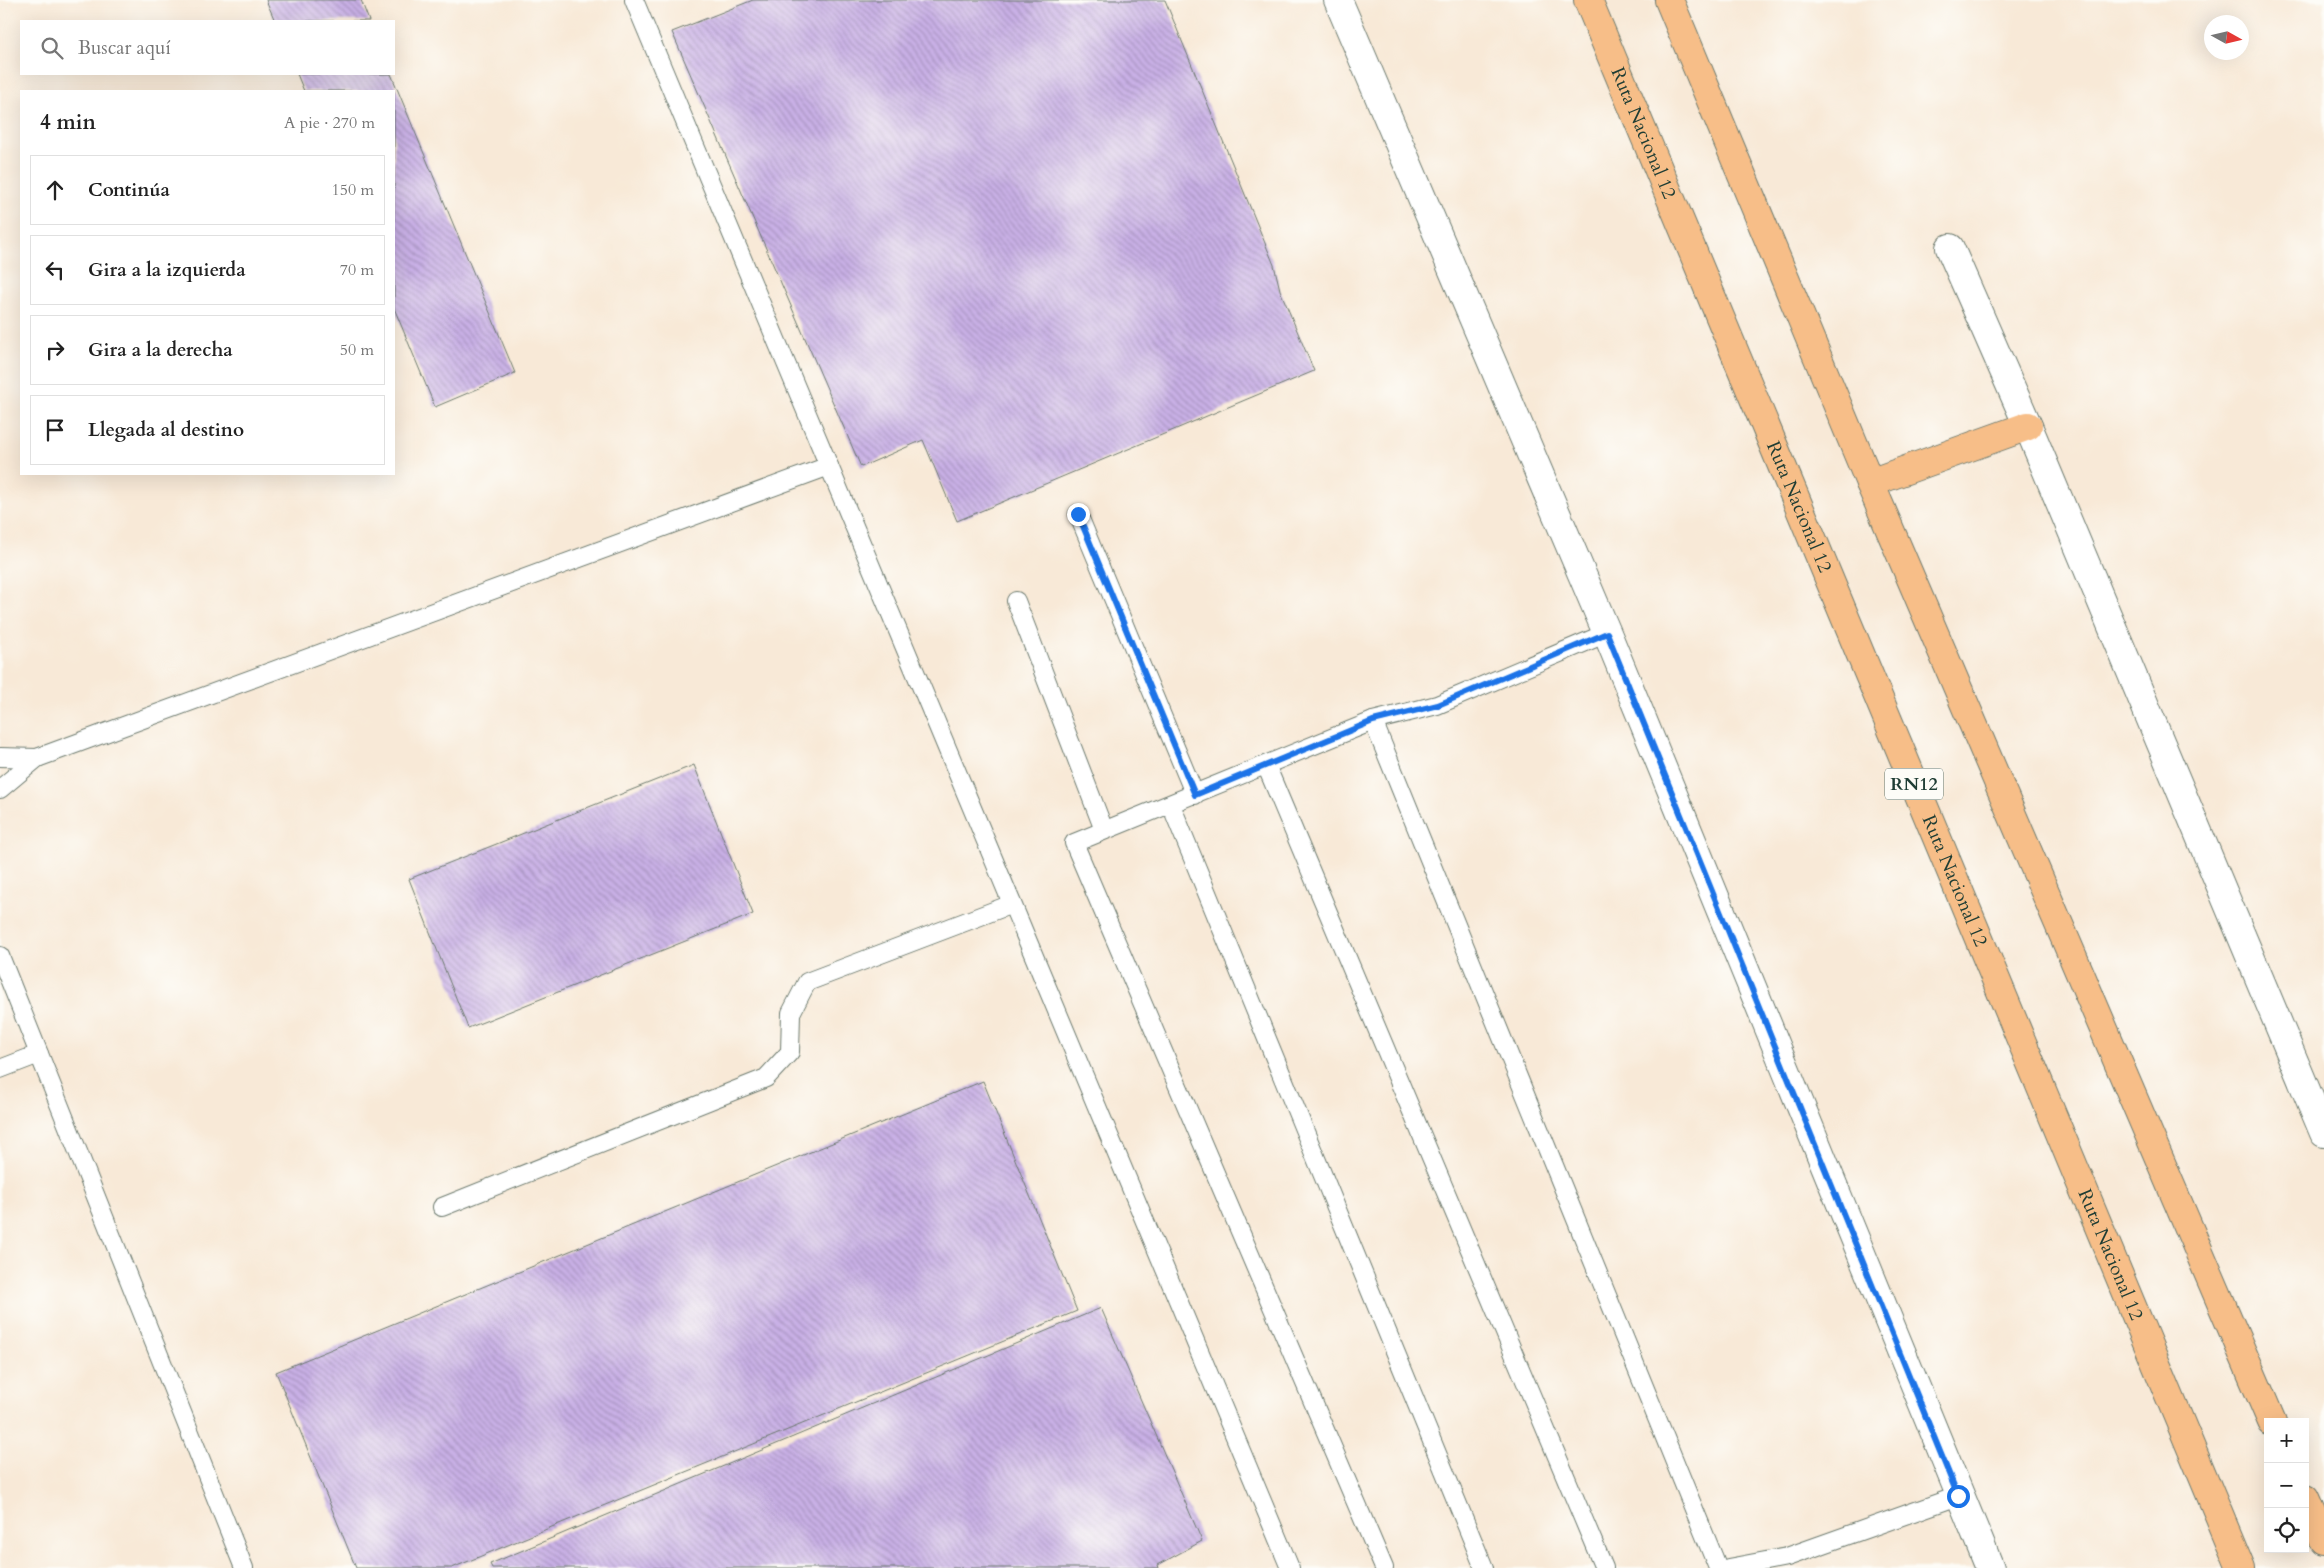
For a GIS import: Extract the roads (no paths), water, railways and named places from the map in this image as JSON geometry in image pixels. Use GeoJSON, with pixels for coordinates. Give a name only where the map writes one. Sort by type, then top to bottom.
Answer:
{"type":"FeatureCollection","features":[{"type":"Feature","properties":{"kind":"highway","name":"Ruta Nacional 12"},"geometry":{"type":"LineString","coordinates":[[1588,0],[2241,1568]]}},
{"type":"Feature","properties":{"kind":"highway"},"geometry":{"type":"LineString","coordinates":[[1669,0],[1870,483],[2270,1418]]}},
{"type":"Feature","properties":{"kind":"highway"},"geometry":{"type":"LineString","coordinates":[[1870,483],[2028,426]]}},
{"type":"Feature","properties":{"kind":"highway"},"geometry":{"type":"LineString","coordinates":[[2309,1507],[2324,1542]]}},
{"type":"Feature","properties":{"kind":"street"},"geometry":{"type":"LineString","coordinates":[[1338,0],[1607,633],[1958,1496],[1990,1568]]}},
{"type":"Feature","properties":{"kind":"street"},"geometry":{"type":"LineString","coordinates":[[1950,248],[2028,426],[2324,1133]]}},
{"type":"Feature","properties":{"kind":"lane"},"geometry":{"type":"LineString","coordinates":[[634,0],[1290,1568]]}},
{"type":"Feature","properties":{"kind":"lane"},"geometry":{"type":"LineString","coordinates":[[0,789],[37,758],[829,466]]}},
{"type":"Feature","properties":{"kind":"lane"},"geometry":{"type":"LineString","coordinates":[[1078,514],[1195,795]]}},
{"type":"Feature","properties":{"kind":"lane"},"geometry":{"type":"LineString","coordinates":[[1016,601],[1104,830]]}},
{"type":"Feature","properties":{"kind":"lane"},"geometry":{"type":"LineString","coordinates":[[1384,1568],[1074,843],[1373,721],[1438,705],[1607,633]]}},
{"type":"Feature","properties":{"kind":"lane"},"geometry":{"type":"LineString","coordinates":[[1373,721],[1718,1568]]}},
{"type":"Feature","properties":{"kind":"lane"},"geometry":{"type":"LineString","coordinates":[[0,757],[37,758]]}},
{"type":"Feature","properties":{"kind":"lane"},"geometry":{"type":"LineString","coordinates":[[1266,765],[1604,1568]]}},
{"type":"Feature","properties":{"kind":"lane"},"geometry":{"type":"LineString","coordinates":[[1171,805],[1484,1568]]}},
{"type":"Feature","properties":{"kind":"lane"},"geometry":{"type":"LineString","coordinates":[[442,1207],[766,1078],[790,1052],[791,1013],[807,982],[1012,904]]}},
{"type":"Feature","properties":{"kind":"lane"},"geometry":{"type":"LineString","coordinates":[[0,956],[244,1568]]}},
{"type":"Feature","properties":{"kind":"lane"},"geometry":{"type":"LineString","coordinates":[[0,1069],[39,1054]]}},
{"type":"Feature","properties":{"kind":"lane"},"geometry":{"type":"LineString","coordinates":[[1728,1568],[1787,1557],[1958,1496]]}}]}
